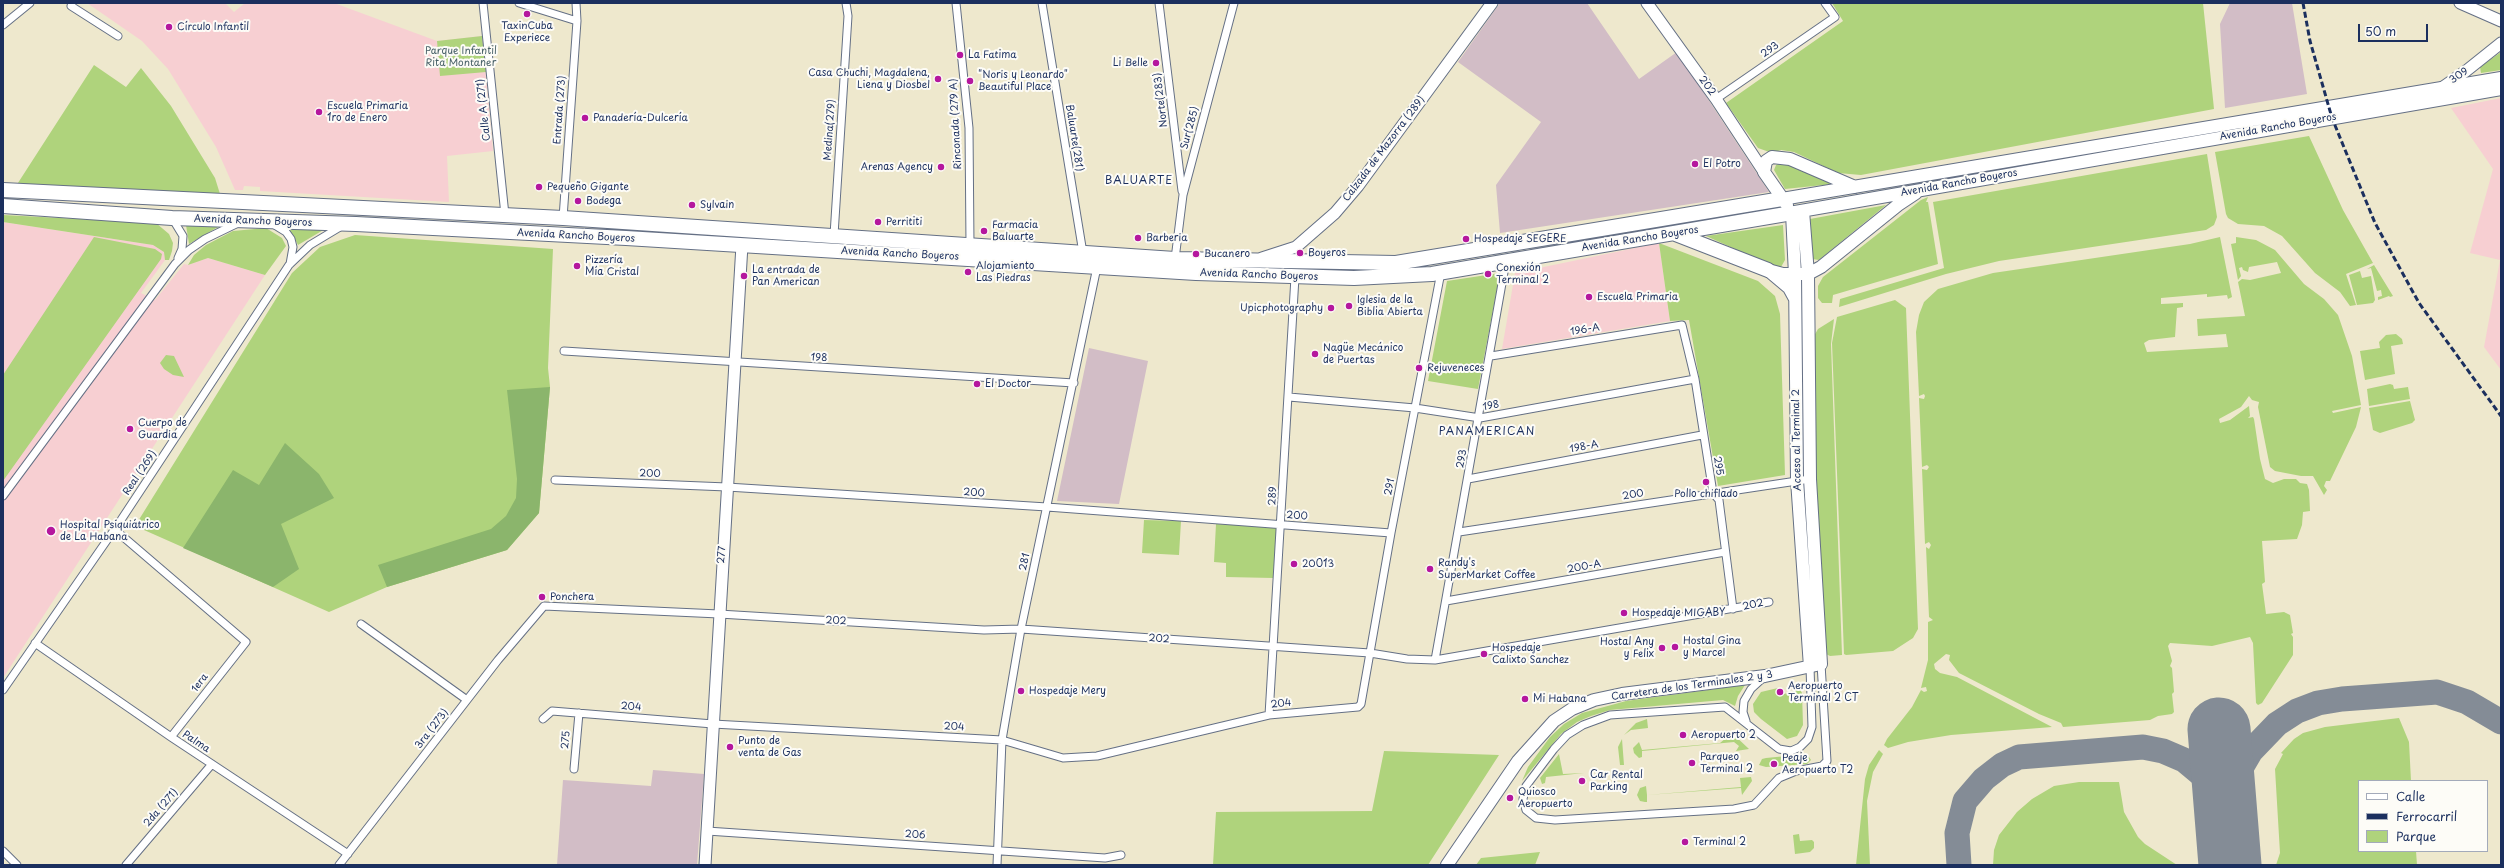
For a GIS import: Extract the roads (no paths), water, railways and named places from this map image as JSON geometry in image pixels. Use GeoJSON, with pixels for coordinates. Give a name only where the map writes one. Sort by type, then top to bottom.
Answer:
{"type":"FeatureCollection","features":[{"type":"Feature","properties":{"kind":"highway","name":"Avenida Rancho Boyeros"},"geometry":{"type":"LineString","coordinates":[[3,190],[563,218],[1175,259],[1250,262],[1396,263],[1782,199]]}},
{"type":"Feature","properties":{"kind":"highway","name":"Avenida Rancho Boyeros"},"geometry":{"type":"LineString","coordinates":[[3,206],[172,218],[356,224],[1295,277],[1399,276],[1442,271],[1798,212]]}},
{"type":"Feature","properties":{"kind":"highway"},"geometry":{"type":"LineString","coordinates":[[1673,233],[1768,270]]}},
{"type":"Feature","properties":{"kind":"main road","name":"Avenida Rancho Boyeros"},"geometry":{"type":"LineString","coordinates":[[1782,199],[1856,188],[2501,78]]}},
{"type":"Feature","properties":{"kind":"main road","name":"Avenida Rancho Boyeros"},"geometry":{"type":"LineString","coordinates":[[1798,212],[1926,188],[2501,89]]}},
{"type":"Feature","properties":{"kind":"main road"},"geometry":{"type":"LineString","coordinates":[[1798,212],[1782,199],[1764,172],[1764,165],[1769,158],[1777,156],[1790,159],[1856,188]]}},
{"type":"Feature","properties":{"kind":"main road"},"geometry":{"type":"LineString","coordinates":[[1768,270],[1795,275],[1808,274],[1821,267],[1898,205],[1926,188]]}},
{"type":"Feature","properties":{"kind":"main road","name":"Acceso al Terminal 2"},"geometry":{"type":"LineString","coordinates":[[1798,212],[1808,274],[1810,479],[1815,666]]}},
{"type":"Feature","properties":{"kind":"main road","name":"Acceso al Terminal 2"},"geometry":{"type":"LineString","coordinates":[[1798,212],[1795,275],[1797,480],[1815,666]]}},
{"type":"Feature","properties":{"kind":"main road"},"geometry":{"type":"LineString","coordinates":[[1768,270],[1789,288],[1796,299]]}},
{"type":"Feature","properties":{"kind":"main road","name":"Carretera de los Terminales 2 y 3"},"geometry":{"type":"LineString","coordinates":[[1447,865],[1518,761],[1549,726],[1572,709],[1594,700],[1622,694],[1765,676],[1815,666]]}},
{"type":"Feature","properties":{"kind":"street"},"geometry":{"type":"LineString","coordinates":[[3,25],[30,3]]}},
{"type":"Feature","properties":{"kind":"street"},"geometry":{"type":"LineString","coordinates":[[72,3],[71,6],[118,36]]}},
{"type":"Feature","properties":{"kind":"street","name":"Calle A (271)"},"geometry":{"type":"LineString","coordinates":[[483,3],[505,215]]}},
{"type":"Feature","properties":{"kind":"street"},"geometry":{"type":"LineString","coordinates":[[519,3],[576,21]]}},
{"type":"Feature","properties":{"kind":"street","name":"Entrada (273)"},"geometry":{"type":"LineString","coordinates":[[563,218],[576,3]]}},
{"type":"Feature","properties":{"kind":"street","name":"Medina(279)"},"geometry":{"type":"LineString","coordinates":[[834,235],[848,16],[846,3]]}},
{"type":"Feature","properties":{"kind":"street","name":"Rinconada (279 A)"},"geometry":{"type":"LineString","coordinates":[[956,3],[968,128],[970,245]]}},
{"type":"Feature","properties":{"kind":"street","name":"Baluarte(281)"},"geometry":{"type":"LineString","coordinates":[[1042,3],[1083,253]]}},
{"type":"Feature","properties":{"kind":"street","name":"Norte(283)"},"geometry":{"type":"LineString","coordinates":[[1159,3],[1183,196]]}},
{"type":"Feature","properties":{"kind":"street","name":"Sur(285)"},"geometry":{"type":"LineString","coordinates":[[1175,259],[1183,196],[1234,3]]}},
{"type":"Feature","properties":{"kind":"street","name":"Calzada de Mazorra (289)"},"geometry":{"type":"LineString","coordinates":[[1250,262],[1296,247],[1335,213],[1358,186],[1492,3]]}},
{"type":"Feature","properties":{"kind":"street","name":"202"},"geometry":{"type":"LineString","coordinates":[[1647,3],[1716,99],[1764,172]]}},
{"type":"Feature","properties":{"kind":"street","name":"293"},"geometry":{"type":"LineString","coordinates":[[1716,99],[1835,17],[1825,3]]}},
{"type":"Feature","properties":{"kind":"street"},"geometry":{"type":"LineString","coordinates":[[2460,3],[2501,21]]}},
{"type":"Feature","properties":{"kind":"street","name":"309"},"geometry":{"type":"LineString","coordinates":[[2413,104],[2466,71],[2501,43]]}},
{"type":"Feature","properties":{"kind":"street"},"geometry":{"type":"LineString","coordinates":[[1749,149],[1769,158]]}},
{"type":"Feature","properties":{"kind":"street"},"geometry":{"type":"LineString","coordinates":[[172,218],[183,236],[182,249],[175,264]]}},
{"type":"Feature","properties":{"kind":"street"},"geometry":{"type":"LineString","coordinates":[[3,496],[175,264],[189,250],[205,239],[242,221]]}},
{"type":"Feature","properties":{"kind":"street","name":"Real (269)"},"geometry":{"type":"LineString","coordinates":[[263,222],[280,228],[291,239],[293,247],[289,266]]}},
{"type":"Feature","properties":{"kind":"street","name":"Real (269)"},"geometry":{"type":"LineString","coordinates":[[3,690],[114,529],[289,266],[300,253],[321,237],[334,229],[356,224]]}},
{"type":"Feature","properties":{"kind":"street","name":"277"},"geometry":{"type":"LineString","coordinates":[[705,865],[742,245]]}},
{"type":"Feature","properties":{"kind":"street","name":"293"},"geometry":{"type":"LineString","coordinates":[[1436,660],[1491,356],[1506,261]]}},
{"type":"Feature","properties":{"kind":"street","name":"281"},"geometry":{"type":"LineString","coordinates":[[997,865],[1002,740],[1021,629],[1074,383],[1097,267]]}},
{"type":"Feature","properties":{"kind":"street","name":"291"},"geometry":{"type":"LineString","coordinates":[[1360,706],[1390,533],[1442,271]]}},
{"type":"Feature","properties":{"kind":"street","name":"289"},"geometry":{"type":"LineString","coordinates":[[1269,715],[1282,525],[1295,277]]}},
{"type":"Feature","properties":{"kind":"street","name":"196-A"},"geometry":{"type":"LineString","coordinates":[[1491,356],[1682,325]]}},
{"type":"Feature","properties":{"kind":"street","name":"295"},"geometry":{"type":"LineString","coordinates":[[1682,325],[1695,379],[1702,435],[1713,493],[1719,500],[1733,609]]}},
{"type":"Feature","properties":{"kind":"street","name":"198"},"geometry":{"type":"LineString","coordinates":[[564,351],[734,363],[1074,383]]}},
{"type":"Feature","properties":{"kind":"street","name":"198"},"geometry":{"type":"LineString","coordinates":[[1289,397],[1415,408],[1480,418],[1695,379]]}},
{"type":"Feature","properties":{"kind":"street","name":"198-A"},"geometry":{"type":"LineString","coordinates":[[1468,479],[1702,435]]}},
{"type":"Feature","properties":{"kind":"street","name":"200"},"geometry":{"type":"LineString","coordinates":[[1459,532],[1810,479]]}},
{"type":"Feature","properties":{"kind":"street","name":"200"},"geometry":{"type":"LineString","coordinates":[[556,480],[727,487],[1047,507],[1390,533]]}},
{"type":"Feature","properties":{"kind":"street","name":"1era"},"geometry":{"type":"LineString","coordinates":[[114,529],[246,642],[171,737]]}},
{"type":"Feature","properties":{"kind":"street","name":"200-A"},"geometry":{"type":"LineString","coordinates":[[1446,601],[1725,552]]}},
{"type":"Feature","properties":{"kind":"street","name":"202"},"geometry":{"type":"LineString","coordinates":[[544,606],[719,614],[984,630],[1021,629],[1274,648],[1370,653],[1407,659],[1436,660],[1769,602]]}},
{"type":"Feature","properties":{"kind":"street","name":"3ra (273)"},"geometry":{"type":"LineString","coordinates":[[339,865],[467,700],[544,606]]}},
{"type":"Feature","properties":{"kind":"street"},"geometry":{"type":"LineString","coordinates":[[361,624],[467,700]]}},
{"type":"Feature","properties":{"kind":"street","name":"Palma"},"geometry":{"type":"LineString","coordinates":[[35,643],[171,737],[348,854]]}},
{"type":"Feature","properties":{"kind":"street"},"geometry":{"type":"LineString","coordinates":[[1815,666],[1827,761],[1822,766],[1796,771],[1779,778],[1754,805],[1726,810],[1555,820],[1533,816],[1524,807],[1525,789],[1540,765],[1567,735],[1596,719],[1639,712],[1721,707],[1728,708],[1779,749],[1791,751],[1803,746],[1812,727],[1815,666]]}},
{"type":"Feature","properties":{"kind":"street"},"geometry":{"type":"LineString","coordinates":[[1749,725],[1743,712],[1744,701],[1751,689],[1765,676]]}},
{"type":"Feature","properties":{"kind":"street","name":"204"},"geometry":{"type":"LineString","coordinates":[[543,719],[552,711],[713,724],[1002,740],[1063,758],[1097,756],[1269,715],[1360,706]]}},
{"type":"Feature","properties":{"kind":"street","name":"275"},"geometry":{"type":"LineString","coordinates":[[574,769],[579,713]]}},
{"type":"Feature","properties":{"kind":"street","name":"2da (271)"},"geometry":{"type":"LineString","coordinates":[[126,865],[212,764]]}},
{"type":"Feature","properties":{"kind":"street","name":"206"},"geometry":{"type":"LineString","coordinates":[[707,831],[1105,858],[1121,855]]}},
{"type":"Feature","properties":{"kind":"street"},"geometry":{"type":"LineString","coordinates":[[3,851],[17,865]]}},
{"type":"Feature","properties":{"kind":"railway"},"geometry":{"type":"LineString","coordinates":[[2303,3],[2310,41],[2332,118],[2375,223],[2419,303],[2501,416]]}},
{"type":"Feature","properties":{"kind":"place","name":"TaxinCuba Experiece"},"geometry":{"type":"Point","coordinates":[527,14]}},
{"type":"Feature","properties":{"kind":"place","name":"Círculo Infantil"},"geometry":{"type":"Point","coordinates":[169,27]}},
{"type":"Feature","properties":{"kind":"place","name":"La Fatima"},"geometry":{"type":"Point","coordinates":[960,55]}},
{"type":"Feature","properties":{"kind":"place","name":"Li Belle"},"geometry":{"type":"Point","coordinates":[1156,63]}},
{"type":"Feature","properties":{"kind":"place","name":"Casa Chuchi, Magdalena, Liena y Diosbel"},"geometry":{"type":"Point","coordinates":[938,79]}},
{"type":"Feature","properties":{"kind":"place","name":"\"Noris y Leonardo\" Beautiful Place"},"geometry":{"type":"Point","coordinates":[970,81]}},
{"type":"Feature","properties":{"kind":"place","name":"Escuela Primaria 1ro de Enero"},"geometry":{"type":"Point","coordinates":[319,112]}},
{"type":"Feature","properties":{"kind":"place","name":"Panadería-Dulcería"},"geometry":{"type":"Point","coordinates":[585,118]}},
{"type":"Feature","properties":{"kind":"place","name":"El Potro"},"geometry":{"type":"Point","coordinates":[1695,164]}},
{"type":"Feature","properties":{"kind":"place","name":"Arenas Agency"},"geometry":{"type":"Point","coordinates":[941,167]}},
{"type":"Feature","properties":{"kind":"place","name":"Pequeño Gigante"},"geometry":{"type":"Point","coordinates":[539,187]}},
{"type":"Feature","properties":{"kind":"place","name":"Bodega"},"geometry":{"type":"Point","coordinates":[578,201]}},
{"type":"Feature","properties":{"kind":"place","name":"Sylvain"},"geometry":{"type":"Point","coordinates":[692,205]}},
{"type":"Feature","properties":{"kind":"place","name":"Perrititi"},"geometry":{"type":"Point","coordinates":[878,222]}},
{"type":"Feature","properties":{"kind":"place","name":"Farmacia Baluarte"},"geometry":{"type":"Point","coordinates":[984,231]}},
{"type":"Feature","properties":{"kind":"place","name":"Barberia"},"geometry":{"type":"Point","coordinates":[1138,238]}},
{"type":"Feature","properties":{"kind":"place","name":"Hospedaje SEGERE"},"geometry":{"type":"Point","coordinates":[1466,239]}},
{"type":"Feature","properties":{"kind":"place","name":"Boyeros"},"geometry":{"type":"Point","coordinates":[1300,253]}},
{"type":"Feature","properties":{"kind":"place","name":"Bucanero"},"geometry":{"type":"Point","coordinates":[1196,254]}},
{"type":"Feature","properties":{"kind":"place","name":"Pizzería Mía Cristal"},"geometry":{"type":"Point","coordinates":[577,266]}},
{"type":"Feature","properties":{"kind":"place","name":"Alojamiento Las Piedras"},"geometry":{"type":"Point","coordinates":[968,272]}},
{"type":"Feature","properties":{"kind":"place","name":"Conexión Terminal 2"},"geometry":{"type":"Point","coordinates":[1488,274]}},
{"type":"Feature","properties":{"kind":"place","name":"La entrada de Pan American"},"geometry":{"type":"Point","coordinates":[744,276]}},
{"type":"Feature","properties":{"kind":"place","name":"Escuela Primaria"},"geometry":{"type":"Point","coordinates":[1589,297]}},
{"type":"Feature","properties":{"kind":"place","name":"Iglesia de la Biblia Abierta"},"geometry":{"type":"Point","coordinates":[1349,306]}},
{"type":"Feature","properties":{"kind":"place","name":"Upicphotography"},"geometry":{"type":"Point","coordinates":[1331,308]}},
{"type":"Feature","properties":{"kind":"place","name":"Nagüe Mecánico de Puertas"},"geometry":{"type":"Point","coordinates":[1315,354]}},
{"type":"Feature","properties":{"kind":"place","name":"Rejuveneces"},"geometry":{"type":"Point","coordinates":[1419,368]}},
{"type":"Feature","properties":{"kind":"place","name":"El Doctor"},"geometry":{"type":"Point","coordinates":[977,384]}},
{"type":"Feature","properties":{"kind":"place","name":"Cuerpo de Guardia"},"geometry":{"type":"Point","coordinates":[130,429]}},
{"type":"Feature","properties":{"kind":"place","name":"Pollo chiflado"},"geometry":{"type":"Point","coordinates":[1706,482]}},
{"type":"Feature","properties":{"kind":"place","name":"Hospital Psiquiátrico de La Habana"},"geometry":{"type":"Point","coordinates":[51,531]}},
{"type":"Feature","properties":{"kind":"place","name":"20013"},"geometry":{"type":"Point","coordinates":[1294,564]}},
{"type":"Feature","properties":{"kind":"place","name":"Randy's SuperMarket Coffee"},"geometry":{"type":"Point","coordinates":[1430,569]}},
{"type":"Feature","properties":{"kind":"place","name":"Ponchera"},"geometry":{"type":"Point","coordinates":[542,597]}},
{"type":"Feature","properties":{"kind":"place","name":"Hospedaje MIGABY"},"geometry":{"type":"Point","coordinates":[1624,613]}},
{"type":"Feature","properties":{"kind":"place","name":"Hostal Gina y Marcel"},"geometry":{"type":"Point","coordinates":[1675,647]}},
{"type":"Feature","properties":{"kind":"place","name":"Hostal Any y Felix"},"geometry":{"type":"Point","coordinates":[1662,648]}},
{"type":"Feature","properties":{"kind":"place","name":"Hospedaje Calixto Sanchez"},"geometry":{"type":"Point","coordinates":[1484,654]}},
{"type":"Feature","properties":{"kind":"place","name":"Hospedaje Mery"},"geometry":{"type":"Point","coordinates":[1021,691]}},
{"type":"Feature","properties":{"kind":"place","name":"Aeropuerto Terminal 2 CT"},"geometry":{"type":"Point","coordinates":[1780,692]}},
{"type":"Feature","properties":{"kind":"place","name":"Mi Habana"},"geometry":{"type":"Point","coordinates":[1525,699]}},
{"type":"Feature","properties":{"kind":"place","name":"Aeropuerto 2"},"geometry":{"type":"Point","coordinates":[1683,735]}},
{"type":"Feature","properties":{"kind":"place","name":"Punto de venta de Gas"},"geometry":{"type":"Point","coordinates":[730,747]}},
{"type":"Feature","properties":{"kind":"place","name":"Parqueo Terminal 2"},"geometry":{"type":"Point","coordinates":[1692,763]}},
{"type":"Feature","properties":{"kind":"place","name":"Peaje Aeropuerto T2"},"geometry":{"type":"Point","coordinates":[1774,764]}},
{"type":"Feature","properties":{"kind":"place","name":"Car Rental Parking"},"geometry":{"type":"Point","coordinates":[1582,781]}},
{"type":"Feature","properties":{"kind":"place","name":"Quiosco Aeropuerto"},"geometry":{"type":"Point","coordinates":[1510,798]}},
{"type":"Feature","properties":{"kind":"place","name":"Terminal 2"},"geometry":{"type":"Point","coordinates":[1685,842]}},
{"type":"Feature","properties":{"kind":"district","name":"BALUARTE"},"geometry":{"type":"Point","coordinates":[1139,181]}},
{"type":"Feature","properties":{"kind":"district","name":"PANAMERICAN"},"geometry":{"type":"Point","coordinates":[1487,432]}},
{"type":"Feature","properties":{"kind":"park label","name":"Parque Infantil Rita Montaner"},"geometry":{"type":"Point","coordinates":[461,56]}}]}
